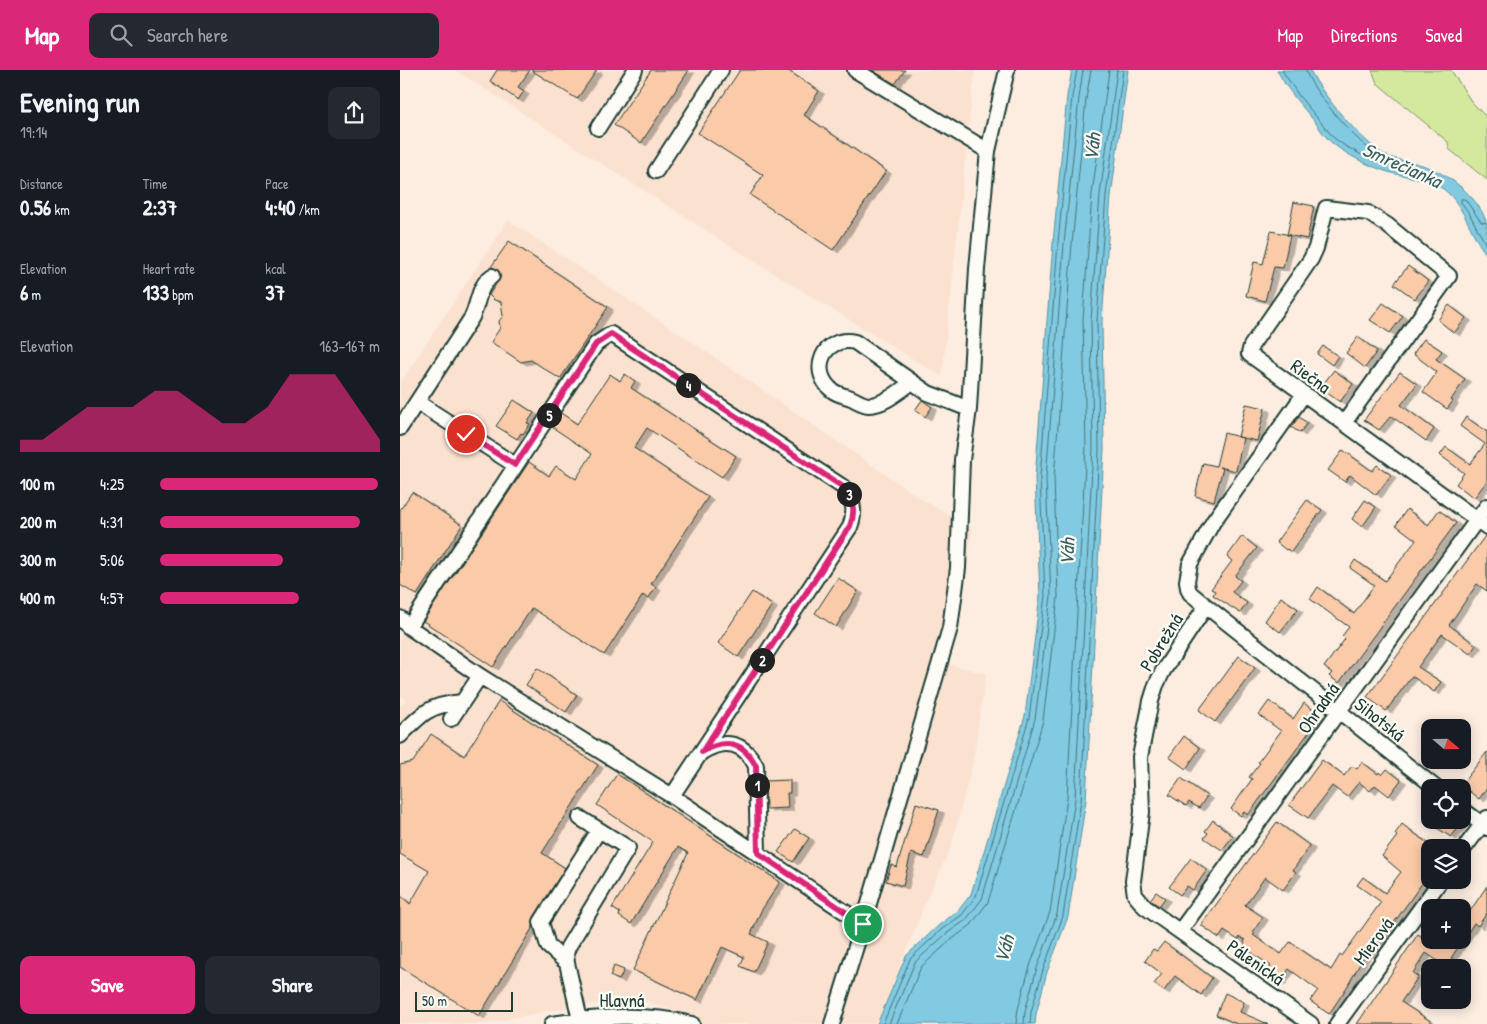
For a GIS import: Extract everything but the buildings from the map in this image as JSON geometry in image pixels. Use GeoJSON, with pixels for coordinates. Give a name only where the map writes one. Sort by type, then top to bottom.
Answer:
{"type":"FeatureCollection","features":[{"type":"Feature","properties":{"kind":"street"},"geometry":{"type":"LineString","coordinates":[[598,128],[635,70]]}},
{"type":"Feature","properties":{"kind":"street"},"geometry":{"type":"LineString","coordinates":[[656,171],[721,70]]}},
{"type":"Feature","properties":{"kind":"street"},"geometry":{"type":"LineString","coordinates":[[855,70],[988,151]]}},
{"type":"Feature","properties":{"kind":"street"},"geometry":{"type":"LineString","coordinates":[[832,1024],[950,628],[958,568],[962,460],[969,409],[977,269],[988,151],[1007,70]]}},
{"type":"Feature","properties":{"kind":"street","name":"Riečna"},"geometry":{"type":"LineString","coordinates":[[1344,423],[1450,276],[1387,225],[1362,211],[1326,208],[1312,260],[1251,346],[1249,354],[1304,394],[1344,423],[1482,523]]}},
{"type":"Feature","properties":{"kind":"street"},"geometry":{"type":"LineString","coordinates":[[400,428],[472,317],[477,308],[482,286],[492,276]]}},
{"type":"Feature","properties":{"kind":"street"},"geometry":{"type":"LineString","coordinates":[[672,796],[850,526],[854,509],[849,493],[835,481],[611,334],[596,344],[515,465],[404,623],[480,676],[672,796],[863,924]]}},
{"type":"Feature","properties":{"kind":"street"},"geometry":{"type":"LineString","coordinates":[[912,382],[887,400],[869,405],[833,391],[822,376],[821,363],[826,351],[831,346],[837,343],[855,342],[928,393],[969,409]]}},
{"type":"Feature","properties":{"kind":"street","name":"Pobrežná"},"geometry":{"type":"LineString","coordinates":[[1180,931],[1141,903],[1135,895],[1133,881],[1142,812],[1140,757],[1151,701],[1163,671],[1206,606],[1190,593],[1188,588],[1187,581],[1190,564],[1213,522],[1304,394]]}},
{"type":"Feature","properties":{"kind":"street"},"geometry":{"type":"LineString","coordinates":[[418,402],[515,465]]}},
{"type":"Feature","properties":{"kind":"street","name":"Ohradná"},"geometry":{"type":"LineString","coordinates":[[1180,931],[1340,711],[1482,523],[1487,506]]}},
{"type":"Feature","properties":{"kind":"street","name":"Sihotská"},"geometry":{"type":"LineString","coordinates":[[1206,606],[1425,779]]}},
{"type":"Feature","properties":{"kind":"street"},"geometry":{"type":"LineString","coordinates":[[451,719],[480,676]]}},
{"type":"Feature","properties":{"kind":"street"},"geometry":{"type":"LineString","coordinates":[[400,736],[428,710],[446,704],[462,702]]}},
{"type":"Feature","properties":{"kind":"street"},"geometry":{"type":"LineString","coordinates":[[702,752],[711,746],[725,744],[735,745],[750,755],[756,766],[758,853]]}},
{"type":"Feature","properties":{"kind":"street"},"geometry":{"type":"LineString","coordinates":[[1471,814],[1485,824],[1471,840]]}},
{"type":"Feature","properties":{"kind":"street"},"geometry":{"type":"LineString","coordinates":[[580,818],[628,848],[568,947],[566,954],[580,1020]]}},
{"type":"Feature","properties":{"kind":"street"},"geometry":{"type":"LineString","coordinates":[[567,963],[548,946],[541,922],[599,830]]}},
{"type":"Feature","properties":{"kind":"street","name":"Mierová"},"geometry":{"type":"LineString","coordinates":[[1338,1024],[1435,889]]}},
{"type":"Feature","properties":{"kind":"street","name":"Pálenická"},"geometry":{"type":"LineString","coordinates":[[1180,931],[1311,1024]]}},
{"type":"Feature","properties":{"kind":"street","name":"Hlavná"},"geometry":{"type":"LineString","coordinates":[[552,1024],[580,1020],[600,1021],[635,1017],[692,1024]]}},
{"type":"Feature","properties":{"kind":"shaded area"},"geometry":{"type":"Polygon","coordinates":[[[455,70],[975,70],[942,377],[749,258],[455,70]]]}},
{"type":"Feature","properties":{"kind":"shaded area"},"geometry":{"type":"Polygon","coordinates":[[[508,220],[698,346],[917,496],[972,530],[960,622],[949,664],[986,674],[973,762],[951,847],[927,899],[876,1024],[706,1024],[642,999],[574,1006],[485,1024],[400,1024],[400,707],[406,700],[400,694],[400,383],[508,220]]]}},
{"type":"Feature","properties":{"kind":"green space"},"geometry":{"type":"Polygon","coordinates":[[[1372,70],[1451,70],[1471,101],[1487,118],[1487,180],[1449,149],[1448,142],[1377,83],[1372,70]]]}},
{"type":"Feature","properties":{"kind":"water","name":"Váh"},"geometry":{"type":"Polygon","coordinates":[[[1072,70],[1128,70],[1111,196],[1102,321],[1104,448],[1086,800],[1068,917],[1047,972],[1035,1024],[877,1024],[906,956],[939,925],[958,911],[971,894],[1025,716],[1040,595],[1035,478],[1053,243],[1067,96],[1072,70]]]}},
{"type":"Feature","properties":{"kind":"water","name":"Smrečianka"},"geometry":{"type":"Polygon","coordinates":[[[1277,70],[1310,70],[1323,92],[1343,117],[1375,148],[1390,157],[1441,173],[1460,186],[1476,202],[1486,221],[1487,255],[1455,200],[1448,193],[1427,181],[1371,166],[1351,156],[1332,143],[1294,97],[1277,70]]]}},
{"type":"Feature","properties":{"kind":"route"},"geometry":{"type":"LineString","coordinates":[[466,434],[515,465],[596,344],[611,334],[843,487],[849,493],[854,509],[854,518],[850,526],[702,752],[711,746],[725,744],[735,745],[750,755],[756,766],[758,853],[863,924]]}}]}
